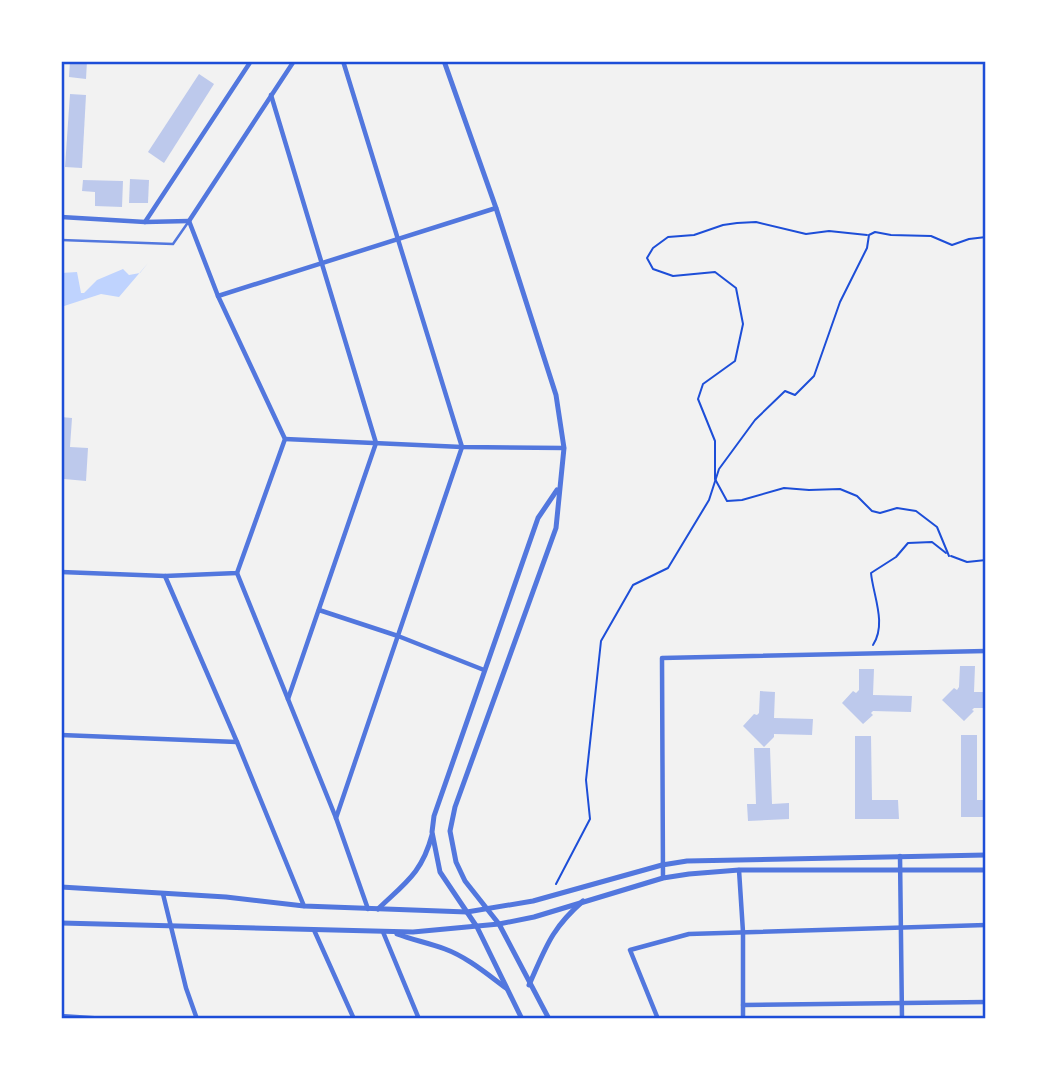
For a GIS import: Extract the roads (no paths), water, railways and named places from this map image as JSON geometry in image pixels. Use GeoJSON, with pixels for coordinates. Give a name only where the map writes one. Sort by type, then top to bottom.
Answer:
{"type":"FeatureCollection","features":[{"type":"Feature","properties":{"kind":"street"},"geometry":{"type":"LineString","coordinates":[[145,222],[251,61]]}},
{"type":"Feature","properties":{"kind":"street"},"geometry":{"type":"LineString","coordinates":[[189,221],[294,61]]}},
{"type":"Feature","properties":{"kind":"street"},"geometry":{"type":"LineString","coordinates":[[336,818],[462,447],[343,61]]}},
{"type":"Feature","properties":{"kind":"street"},"geometry":{"type":"LineString","coordinates":[[444,61],[496,208],[556,396],[564,448],[556,528],[455,807],[450,831],[456,862],[466,881],[499,924],[549,1019]]}},
{"type":"Feature","properties":{"kind":"street"},"geometry":{"type":"LineString","coordinates":[[271,95],[376,443],[288,699]]}},
{"type":"Feature","properties":{"kind":"street"},"geometry":{"type":"LineString","coordinates":[[218,296],[496,208]]}},
{"type":"Feature","properties":{"kind":"street"},"geometry":{"type":"LineString","coordinates":[[61,217],[145,222],[189,221]]}},
{"type":"Feature","properties":{"kind":"street"},"geometry":{"type":"LineString","coordinates":[[189,221],[218,296],[285,439],[237,573],[336,818],[368,909]]}},
{"type":"Feature","properties":{"kind":"street"},"geometry":{"type":"LineString","coordinates":[[285,439],[462,447],[564,448]]}},
{"type":"Feature","properties":{"kind":"street"},"geometry":{"type":"LineString","coordinates":[[378,909],[414,876],[428,849],[434,817],[538,518],[558,488]]}},
{"type":"Feature","properties":{"kind":"street"},"geometry":{"type":"LineString","coordinates":[[61,572],[165,576],[237,573]]}},
{"type":"Feature","properties":{"kind":"street"},"geometry":{"type":"LineString","coordinates":[[165,576],[304,906]]}},
{"type":"Feature","properties":{"kind":"street"},"geometry":{"type":"LineString","coordinates":[[318,610],[398,636],[484,670]]}},
{"type":"Feature","properties":{"kind":"street"},"geometry":{"type":"LineString","coordinates":[[663,878],[662,658],[986,651]]}},
{"type":"Feature","properties":{"kind":"street"},"geometry":{"type":"LineString","coordinates":[[61,735],[237,742]]}},
{"type":"Feature","properties":{"kind":"street"},"geometry":{"type":"LineString","coordinates":[[432,832],[440,872],[477,927],[522,1019]]}},
{"type":"Feature","properties":{"kind":"street"},"geometry":{"type":"LineString","coordinates":[[61,887],[226,897],[304,906],[467,912],[551,897],[662,865],[739,859],[986,855]]}},
{"type":"Feature","properties":{"kind":"street"},"geometry":{"type":"LineString","coordinates":[[900,856],[902,1019]]}},
{"type":"Feature","properties":{"kind":"street"},"geometry":{"type":"LineString","coordinates":[[739,870],[743,932],[743,1019]]}},
{"type":"Feature","properties":{"kind":"street"},"geometry":{"type":"LineString","coordinates":[[61,923],[394,933],[499,924],[663,878],[739,870],[986,870]]}},
{"type":"Feature","properties":{"kind":"street"},"geometry":{"type":"LineString","coordinates":[[163,894],[186,988],[197,1019]]}},
{"type":"Feature","properties":{"kind":"street"},"geometry":{"type":"LineString","coordinates":[[529,985],[552,933],[566,916],[586,900]]}},
{"type":"Feature","properties":{"kind":"street"},"geometry":{"type":"LineString","coordinates":[[659,1019],[630,950],[689,934],[986,925]]}},
{"type":"Feature","properties":{"kind":"street"},"geometry":{"type":"LineString","coordinates":[[314,930],[354,1019]]}},
{"type":"Feature","properties":{"kind":"street"},"geometry":{"type":"LineString","coordinates":[[383,932],[419,1019]]}},
{"type":"Feature","properties":{"kind":"street"},"geometry":{"type":"LineString","coordinates":[[394,933],[452,952],[508,989]]}},
{"type":"Feature","properties":{"kind":"street"},"geometry":{"type":"LineString","coordinates":[[743,1005],[986,1002]]}},
{"type":"Feature","properties":{"kind":"street"},"geometry":{"type":"LineString","coordinates":[[61,1016],[106,1019]]}},
{"type":"Feature","properties":{"kind":"lane"},"geometry":{"type":"LineString","coordinates":[[61,240],[173,244],[189,221]]}},
{"type":"Feature","properties":{"kind":"water"},"geometry":{"type":"Polygon","coordinates":[[[123,269],[129,275],[139,273],[119,297],[101,294],[61,307],[61,273],[77,272],[81,293],[84,293],[97,280],[123,269]]]}}]}
